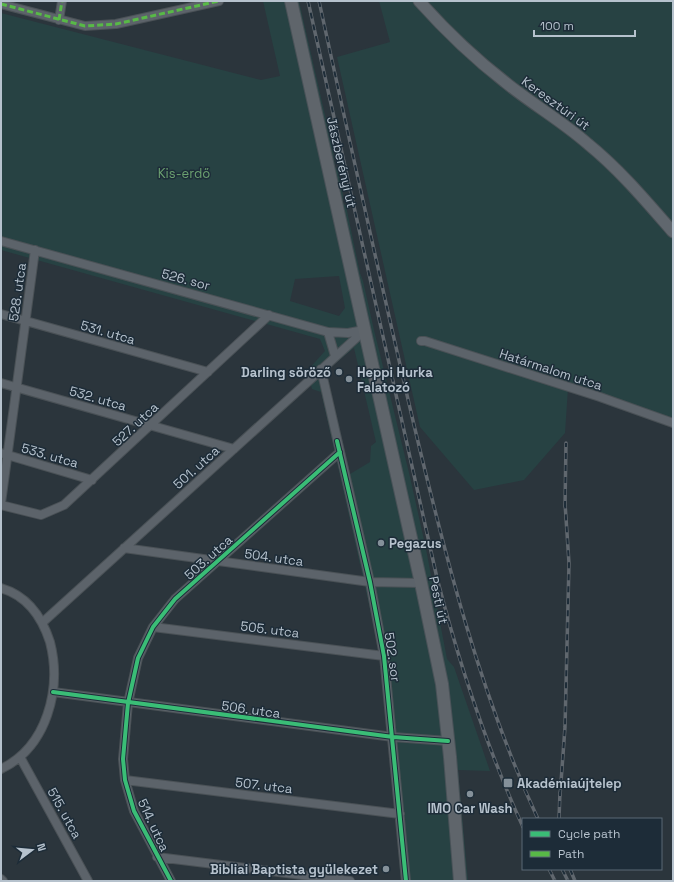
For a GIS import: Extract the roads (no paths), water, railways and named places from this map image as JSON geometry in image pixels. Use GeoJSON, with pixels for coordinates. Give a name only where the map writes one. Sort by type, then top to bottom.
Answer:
{"type":"FeatureCollection","features":[{"type":"Feature","properties":{"kind":"main road","name":"Jászberényi út"},"geometry":{"type":"LineString","coordinates":[[291,1],[364,330]]}},
{"type":"Feature","properties":{"kind":"main road","name":"Keresztúri út"},"geometry":{"type":"LineString","coordinates":[[419,1],[440,24],[496,75],[524,97],[563,123],[606,159],[673,232]]}},
{"type":"Feature","properties":{"kind":"main road","name":"Pesti út"},"geometry":{"type":"LineString","coordinates":[[364,330],[421,583],[442,684],[460,881]]}},
{"type":"Feature","properties":{"kind":"street"},"geometry":{"type":"LineString","coordinates":[[59,20],[62,1]]}},
{"type":"Feature","properties":{"kind":"street"},"geometry":{"type":"LineString","coordinates":[[1,4],[85,26],[116,24],[219,1]]}},
{"type":"Feature","properties":{"kind":"street","name":"526. sor"},"geometry":{"type":"LineString","coordinates":[[1,241],[328,332],[348,333],[364,330]]}},
{"type":"Feature","properties":{"kind":"street","name":"528. utca"},"geometry":{"type":"LineString","coordinates":[[1,504],[4,454],[17,388],[35,250]]}},
{"type":"Feature","properties":{"kind":"street","name":"531. utca"},"geometry":{"type":"LineString","coordinates":[[1,314],[208,372]]}},
{"type":"Feature","properties":{"kind":"street","name":"527. utca"},"geometry":{"type":"LineString","coordinates":[[1,504],[42,515],[64,505],[269,315]]}},
{"type":"Feature","properties":{"kind":"street","name":"501. utca"},"geometry":{"type":"LineString","coordinates":[[43,622],[364,330]]}},
{"type":"Feature","properties":{"kind":"street"},"geometry":{"type":"LineString","coordinates":[[328,332],[335,356]]}},
{"type":"Feature","properties":{"kind":"street","name":"Határmalom utca"},"geometry":{"type":"LineString","coordinates":[[421,341],[600,397],[673,423]]}},
{"type":"Feature","properties":{"kind":"street","name":"502. sor"},"geometry":{"type":"LineString","coordinates":[[321,369],[370,582],[384,656],[406,881]]}},
{"type":"Feature","properties":{"kind":"street","name":"532. utca"},"geometry":{"type":"LineString","coordinates":[[1,384],[234,449]]}},
{"type":"Feature","properties":{"kind":"street","name":"503. utca"},"geometry":{"type":"LineString","coordinates":[[128,703],[138,658],[153,627],[175,599],[340,452]]}},
{"type":"Feature","properties":{"kind":"street","name":"533. utca"},"geometry":{"type":"LineString","coordinates":[[4,454],[92,480]]}},
{"type":"Feature","properties":{"kind":"street","name":"504. utca"},"geometry":{"type":"LineString","coordinates":[[124,548],[370,582],[421,583]]}},
{"type":"Feature","properties":{"kind":"street"},"geometry":{"type":"LineString","coordinates":[[1,588],[20,597],[31,606],[43,622],[54,662],[53,692],[46,718],[32,745],[10,765],[1,769]]}},
{"type":"Feature","properties":{"kind":"street","name":"505. utca"},"geometry":{"type":"LineString","coordinates":[[153,627],[384,656]]}},
{"type":"Feature","properties":{"kind":"street","name":"506. utca"},"geometry":{"type":"LineString","coordinates":[[53,692],[393,738],[448,741]]}},
{"type":"Feature","properties":{"kind":"street","name":"514. utca"},"geometry":{"type":"LineString","coordinates":[[128,703],[123,759],[125,780],[134,811],[170,881]]}},
{"type":"Feature","properties":{"kind":"street","name":"515. utca"},"geometry":{"type":"LineString","coordinates":[[20,757],[88,881]]}},
{"type":"Feature","properties":{"kind":"street","name":"507. utca"},"geometry":{"type":"LineString","coordinates":[[125,780],[400,814]]}},
{"type":"Feature","properties":{"kind":"street"},"geometry":{"type":"LineString","coordinates":[[157,857],[350,881]]}},
{"type":"Feature","properties":{"kind":"railway"},"geometry":{"type":"LineString","coordinates":[[308,1],[437,578],[474,704],[497,766],[522,825]]}},
{"type":"Feature","properties":{"kind":"railway"},"geometry":{"type":"LineString","coordinates":[[319,1],[402,372],[426,475],[452,576],[466,625],[499,724],[517,772],[538,818]]}},
{"type":"Feature","properties":{"kind":"railway"},"geometry":{"type":"LineString","coordinates":[[565,507],[566,443]]}},
{"type":"Feature","properties":{"kind":"railway"},"geometry":{"type":"LineString","coordinates":[[560,796],[565,727],[569,563],[565,503]]}},
{"type":"Feature","properties":{"kind":"railway"},"geometry":{"type":"LineString","coordinates":[[559,818],[560,792]]}},
{"type":"Feature","properties":{"kind":"railway"},"geometry":{"type":"LineString","coordinates":[[550,870],[555,881]]}},
{"type":"Feature","properties":{"kind":"railway"},"geometry":{"type":"LineString","coordinates":[[562,870],[568,881]]}},
{"type":"Feature","properties":{"kind":"railway"},"geometry":{"type":"LineString","coordinates":[[570,870],[575,881]]}},
{"type":"Feature","properties":{"kind":"place","name":"Darling söröző"},"geometry":{"type":"Point","coordinates":[339,372]}},
{"type":"Feature","properties":{"kind":"place","name":"Heppi Hurka Falatozó"},"geometry":{"type":"Point","coordinates":[349,379]}},
{"type":"Feature","properties":{"kind":"place","name":"Pegazus"},"geometry":{"type":"Point","coordinates":[381,543]}},
{"type":"Feature","properties":{"kind":"place","name":"Akadémiaújtelep"},"geometry":{"type":"Point","coordinates":[508,783]}},
{"type":"Feature","properties":{"kind":"place","name":"IMO Car Wash"},"geometry":{"type":"Point","coordinates":[470,794]}},
{"type":"Feature","properties":{"kind":"place","name":"Bibliai Baptista gyülekezet"},"geometry":{"type":"Point","coordinates":[386,869]}},
{"type":"Feature","properties":{"kind":"park label","name":"Kis-erdő"},"geometry":{"type":"Point","coordinates":[184,173]}}]}
